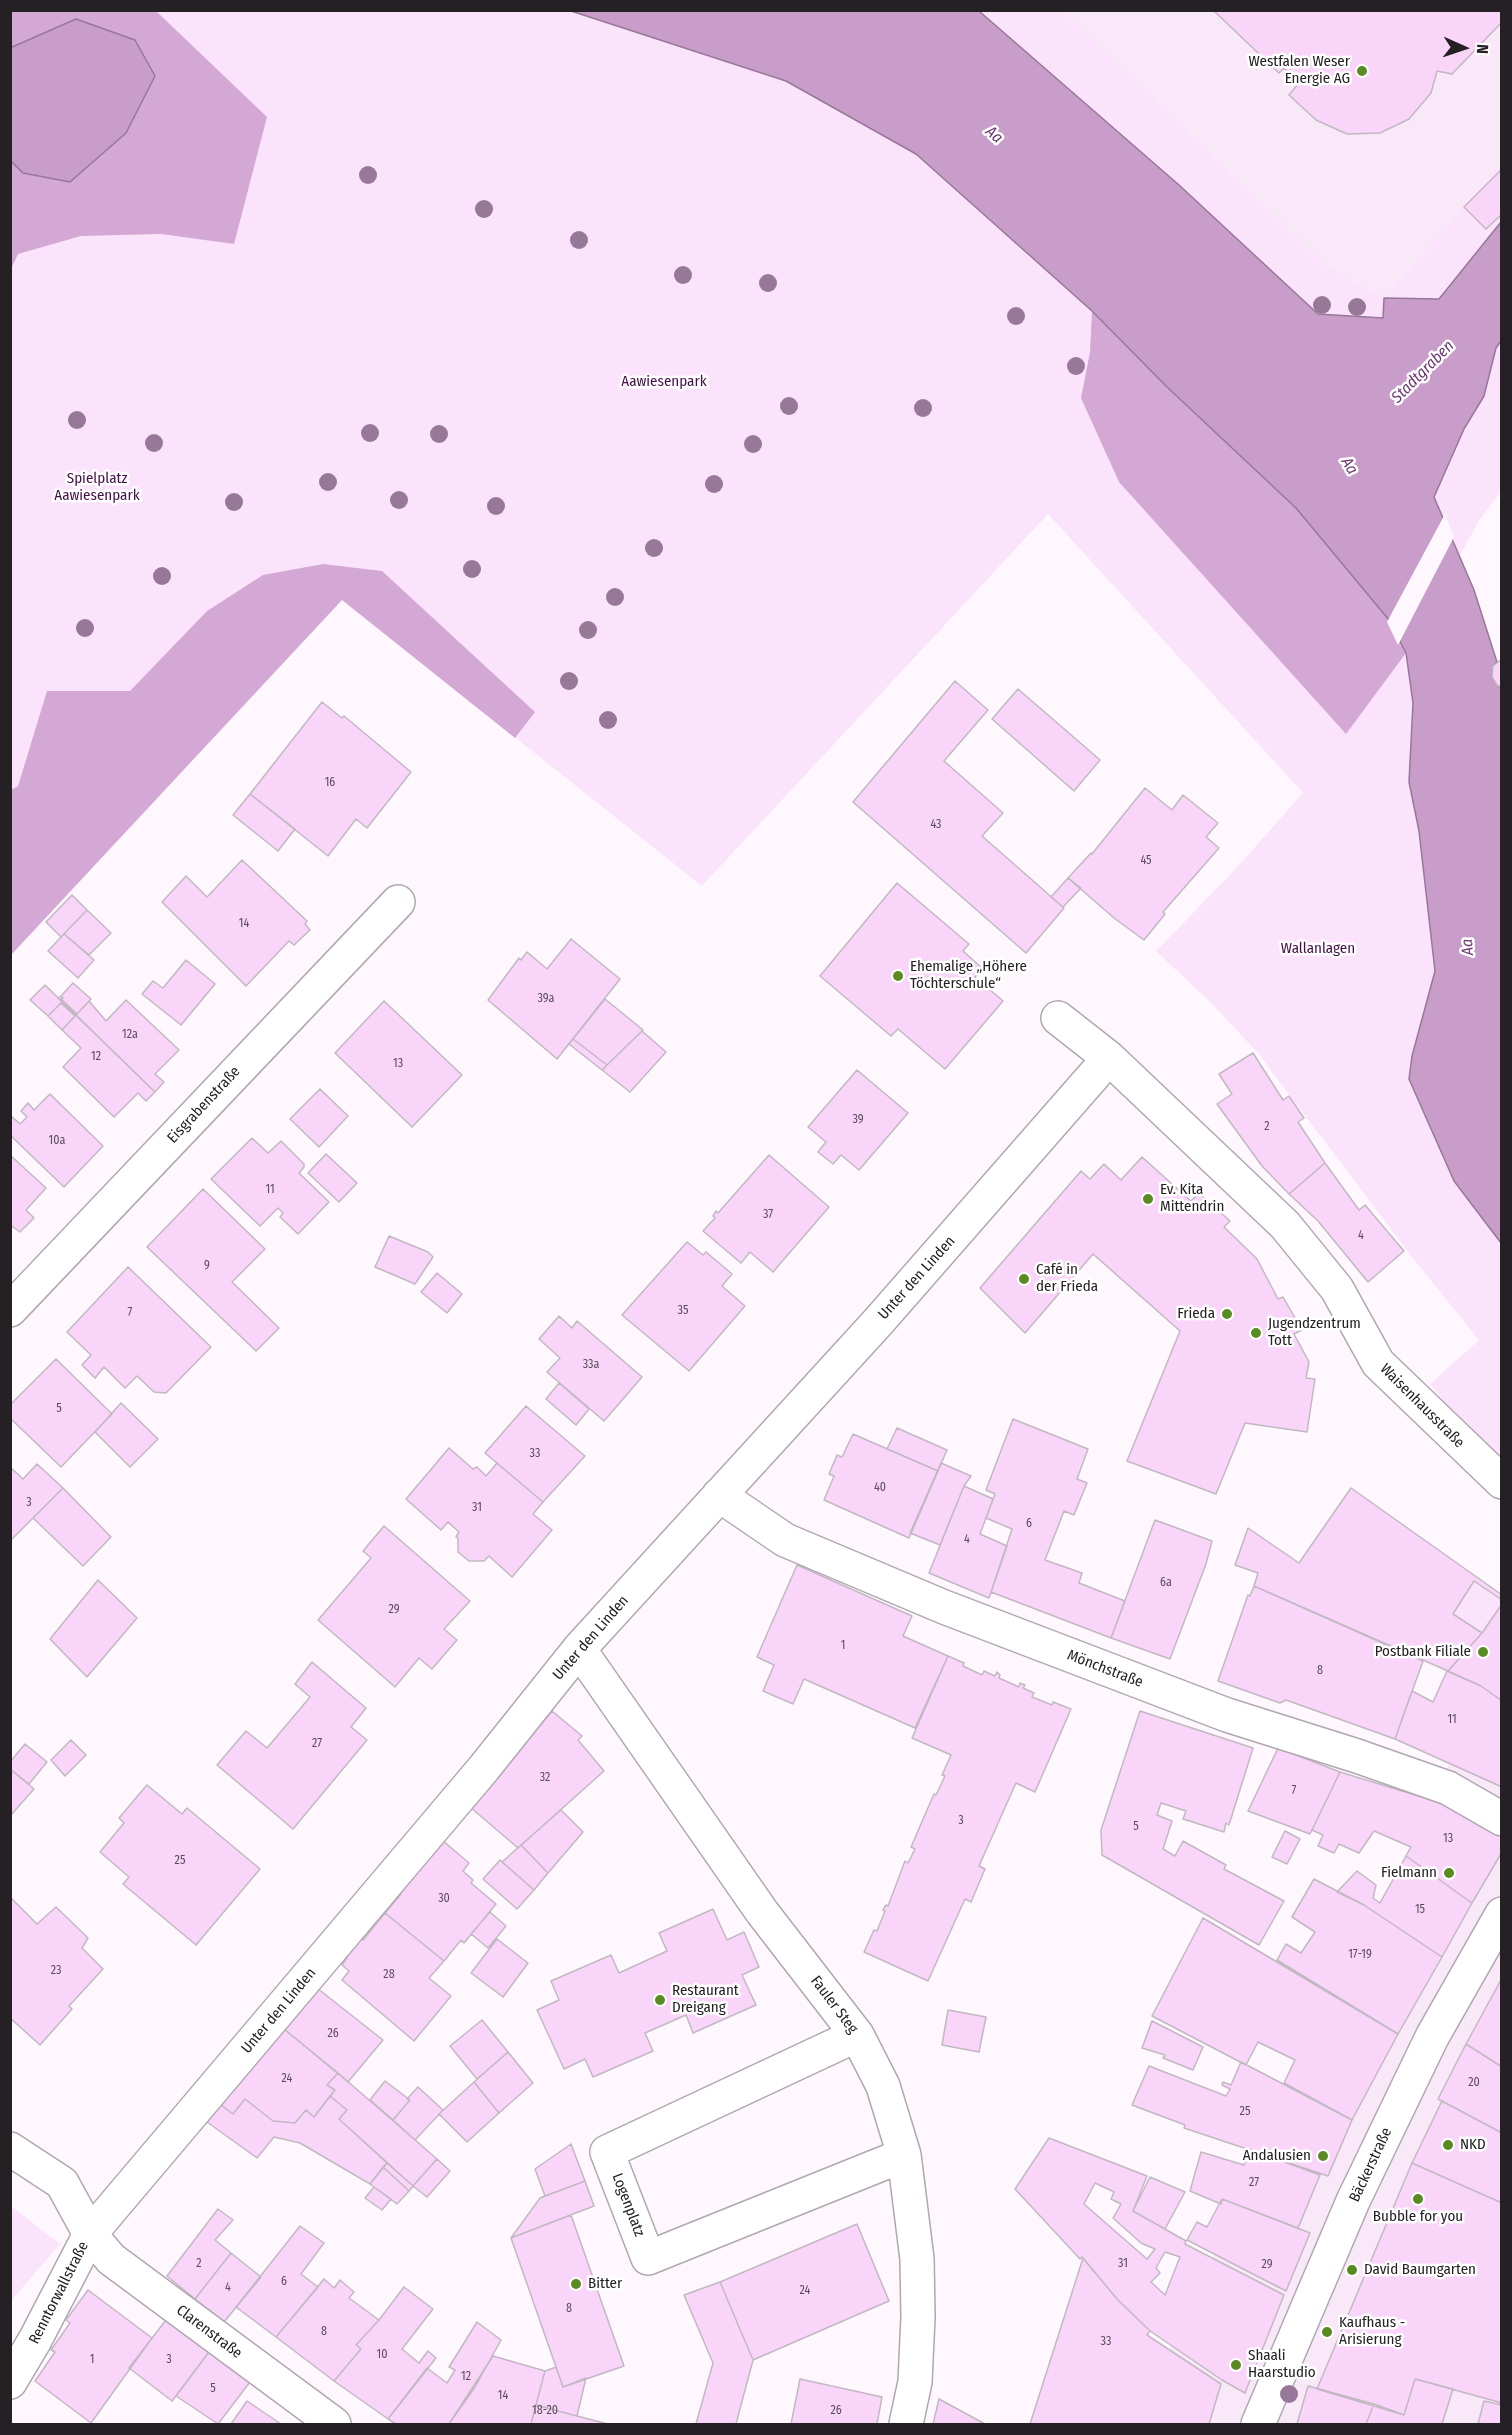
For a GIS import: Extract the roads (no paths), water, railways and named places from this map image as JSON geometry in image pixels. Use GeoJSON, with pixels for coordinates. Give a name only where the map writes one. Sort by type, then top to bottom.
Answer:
{"type":"FeatureCollection","features":[{"type":"Feature","properties":{"kind":"street","name":"Eisgrabenstraße"},"geometry":{"type":"LineString","coordinates":[[10,1310],[398,902]]}},
{"type":"Feature","properties":{"kind":"street","name":"Waisenhausstraße"},"geometry":{"type":"LineString","coordinates":[[1058,1018],[1109,1058],[1285,1225],[1336,1289],[1378,1363],[1502,1482]]}},
{"type":"Feature","properties":{"kind":"street","name":"Unter den Linden"},"geometry":{"type":"LineString","coordinates":[[90,2234],[484,1768],[579,1649],[878,1323],[1109,1058]]}},
{"type":"Feature","properties":{"kind":"street","name":"Mönchstraße"},"geometry":{"type":"LineString","coordinates":[[719,1495],[785,1540],[944,1607],[1227,1715],[1357,1756],[1448,1788],[1502,1819]]}},
{"type":"Feature","properties":{"kind":"street","name":"Fauler Steg"},"geometry":{"type":"LineString","coordinates":[[579,1649],[762,1912],[857,2035],[883,2086],[904,2155],[917,2259],[918,2317],[915,2382],[906,2424]]}},
{"type":"Feature","properties":{"kind":"street","name":"Bäckerstraße"},"geometry":{"type":"LineString","coordinates":[[1258,2424],[1353,2201],[1432,2037],[1502,1914]]}},
{"type":"Feature","properties":{"kind":"street","name":"Logenplatz"},"geometry":{"type":"LineString","coordinates":[[857,2035],[607,2152],[648,2258],[904,2155]]}},
{"type":"Feature","properties":{"kind":"street","name":"Clarenstraße"},"geometry":{"type":"LineString","coordinates":[[10,2149],[63,2183],[90,2234],[111,2259],[334,2424]]}},
{"type":"Feature","properties":{"kind":"street","name":"Renntorwallstraße"},"geometry":{"type":"LineString","coordinates":[[10,2382],[35,2340],[90,2234]]}},
{"type":"Feature","properties":{"kind":"water"},"geometry":{"type":"Polygon","coordinates":[[[571,11],[979,11],[1179,185],[1318,314],[1383,318],[1384,298],[1439,299],[1501,222],[1501,341],[1496,348],[1484,396],[1464,429],[1434,497],[1474,590],[1497,662],[1493,666],[1492,677],[1501,688],[1501,1243],[1454,1181],[1409,1079],[1412,1056],[1435,971],[1419,831],[1409,782],[1413,703],[1406,653],[1389,620],[1296,508],[1167,387],[1092,311],[916,154],[786,81],[571,11]]]}},
{"type":"Feature","properties":{"kind":"water"},"geometry":{"type":"Polygon","coordinates":[[[76,19],[135,40],[155,76],[126,133],[70,182],[23,173],[11,161],[10,48],[76,19]]]}},
{"type":"Feature","properties":{"kind":"place","name":"Westfalen Weser Energie AG"},"geometry":{"type":"Point","coordinates":[1362,71]}},
{"type":"Feature","properties":{"kind":"place","name":"Ehemalige „Höhere Töchterschule“"},"geometry":{"type":"Point","coordinates":[898,976]}},
{"type":"Feature","properties":{"kind":"place","name":"Ev. Kita Mittendrin"},"geometry":{"type":"Point","coordinates":[1148,1199]}},
{"type":"Feature","properties":{"kind":"place","name":"Café in der Frieda"},"geometry":{"type":"Point","coordinates":[1024,1279]}},
{"type":"Feature","properties":{"kind":"place","name":"Frieda"},"geometry":{"type":"Point","coordinates":[1227,1314]}},
{"type":"Feature","properties":{"kind":"place","name":"Jugendzentrum Tott"},"geometry":{"type":"Point","coordinates":[1256,1333]}},
{"type":"Feature","properties":{"kind":"place","name":"Postbank Filiale"},"geometry":{"type":"Point","coordinates":[1483,1652]}},
{"type":"Feature","properties":{"kind":"place","name":"Fielmann"},"geometry":{"type":"Point","coordinates":[1449,1873]}},
{"type":"Feature","properties":{"kind":"place","name":"Restaurant Dreigang"},"geometry":{"type":"Point","coordinates":[660,2000]}},
{"type":"Feature","properties":{"kind":"place","name":"NKD"},"geometry":{"type":"Point","coordinates":[1448,2145]}},
{"type":"Feature","properties":{"kind":"place","name":"Andalusien"},"geometry":{"type":"Point","coordinates":[1323,2156]}},
{"type":"Feature","properties":{"kind":"place","name":"Bubble for you"},"geometry":{"type":"Point","coordinates":[1418,2199]}},
{"type":"Feature","properties":{"kind":"place","name":"David Baumgarten"},"geometry":{"type":"Point","coordinates":[1352,2270]}},
{"type":"Feature","properties":{"kind":"place","name":"Bitter"},"geometry":{"type":"Point","coordinates":[576,2284]}},
{"type":"Feature","properties":{"kind":"place","name":"Kaufhaus - Arisierung"},"geometry":{"type":"Point","coordinates":[1327,2332]}},
{"type":"Feature","properties":{"kind":"place","name":"Shaali Haarstudio"},"geometry":{"type":"Point","coordinates":[1236,2365]}},
{"type":"Feature","properties":{"kind":"water label","name":"Aa"},"geometry":{"type":"Point","coordinates":[994,135]}},
{"type":"Feature","properties":{"kind":"water label","name":"Stadtgraben"},"geometry":{"type":"Point","coordinates":[1423,372]}},
{"type":"Feature","properties":{"kind":"water label","name":"Aa"},"geometry":{"type":"Point","coordinates":[1349,466]}},
{"type":"Feature","properties":{"kind":"water label","name":"Aa"},"geometry":{"type":"Point","coordinates":[1468,947]}},
{"type":"Feature","properties":{"kind":"park label","name":"Aawiesenpark"},"geometry":{"type":"Point","coordinates":[664,382]}},
{"type":"Feature","properties":{"kind":"park label","name":"Spielplatz Aawiesenpark"},"geometry":{"type":"Point","coordinates":[97,488]}},
{"type":"Feature","properties":{"kind":"park label","name":"Wallanlagen"},"geometry":{"type":"Point","coordinates":[1318,949]}}]}
